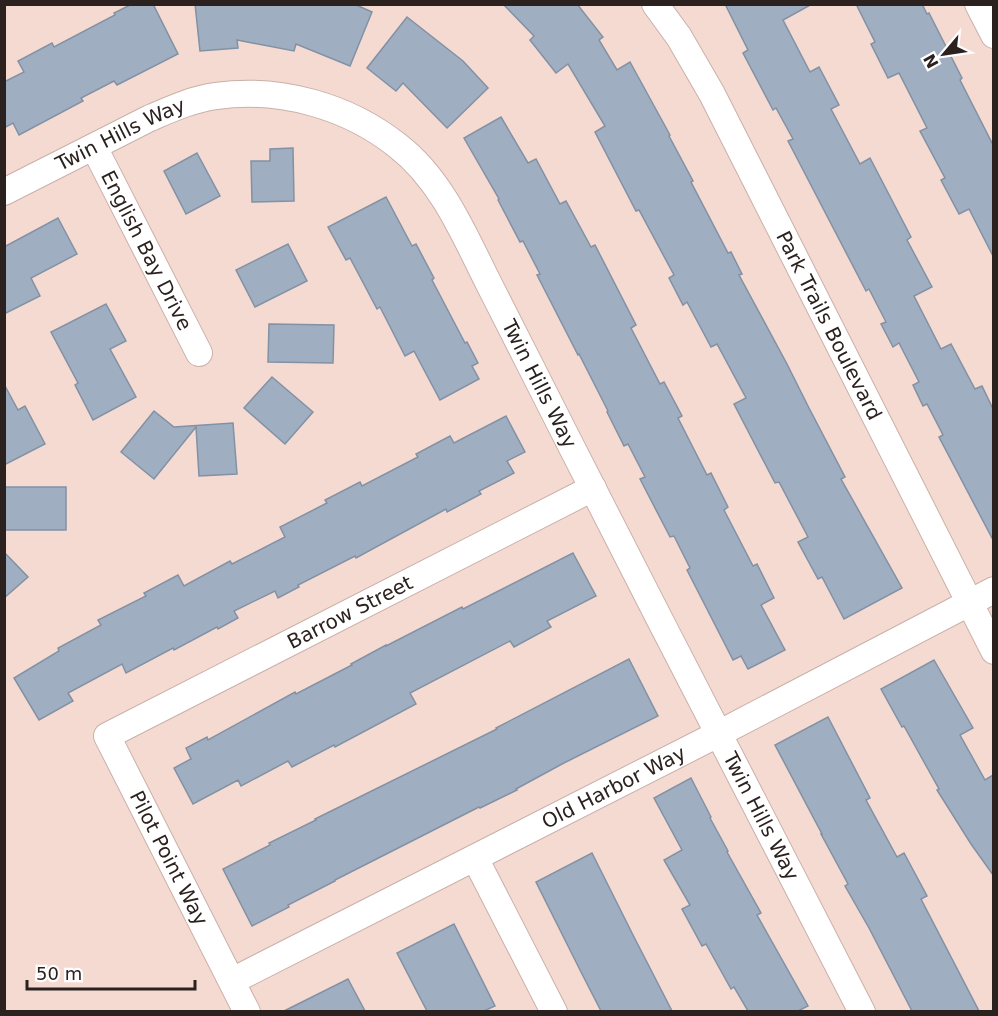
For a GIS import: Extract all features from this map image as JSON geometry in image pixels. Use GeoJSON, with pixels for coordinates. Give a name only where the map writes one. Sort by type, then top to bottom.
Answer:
{"type":"FeatureCollection","features":[{"type":"Feature","properties":{"kind":"street","name":"Park Trails Boulevard"},"geometry":{"type":"LineString","coordinates":[[655,4],[679,37],[712,94],[993,651]]}},
{"type":"Feature","properties":{"kind":"street"},"geometry":{"type":"LineString","coordinates":[[978,4],[993,35]]}},
{"type":"Feature","properties":{"kind":"street","name":"Twin Hills Way"},"geometry":{"type":"LineString","coordinates":[[4,192],[150,118],[214,96],[260,94],[310,102],[332,109],[376,131],[420,166],[451,210],[862,1011]]}},
{"type":"Feature","properties":{"kind":"street","name":"English Bay Drive"},"geometry":{"type":"LineString","coordinates":[[94,147],[199,353]]}},
{"type":"Feature","properties":{"kind":"street","name":"Barrow Street"},"geometry":{"type":"LineString","coordinates":[[107,736],[592,488]]}},
{"type":"Feature","properties":{"kind":"street","name":"Old Harbor Way"},"geometry":{"type":"LineString","coordinates":[[232,981],[720,733],[993,590]]}},
{"type":"Feature","properties":{"kind":"street","name":"Pilot Point Way"},"geometry":{"type":"LineString","coordinates":[[107,736],[247,1011]]}},
{"type":"Feature","properties":{"kind":"street"},"geometry":{"type":"LineString","coordinates":[[475,858],[554,1011]]}},
{"type":"Feature","properties":{"kind":"building"},"geometry":{"type":"Polygon","coordinates":[[[132,4],[153,4],[178,54],[117,85],[114,81],[81,98],[83,101],[19,135],[13,123],[4,128],[4,82],[24,72],[18,61],[52,43],[54,47],[132,4]]]}},
{"type":"Feature","properties":{"kind":"building"},"geometry":{"type":"Polygon","coordinates":[[[195,4],[354,4],[372,12],[350,66],[296,44],[294,51],[237,40],[238,48],[200,51],[195,4]]]}},
{"type":"Feature","properties":{"kind":"building"},"geometry":{"type":"Polygon","coordinates":[[[503,4],[577,4],[603,37],[599,40],[617,70],[630,62],[670,135],[693,181],[691,182],[728,253],[731,252],[742,274],[739,275],[845,477],[841,479],[902,588],[844,619],[822,577],[818,579],[798,542],[808,537],[779,482],[775,483],[734,404],[746,398],[717,344],[711,347],[687,302],[683,305],[669,278],[674,275],[639,210],[636,211],[595,132],[605,126],[568,64],[556,73],[530,40],[534,36],[503,4]]]}},
{"type":"Feature","properties":{"kind":"building"},"geometry":{"type":"Polygon","coordinates":[[[725,4],[812,4],[783,20],[810,72],[819,67],[839,105],[831,109],[860,164],[870,158],[911,237],[907,240],[932,287],[914,296],[941,349],[951,344],[975,389],[982,386],[993,409],[993,540],[939,437],[943,435],[927,404],[923,406],[913,385],[919,382],[899,343],[893,347],[881,324],[886,322],[869,289],[866,291],[788,141],[793,139],[776,108],[773,110],[743,53],[748,50],[725,4]]]}},
{"type":"Feature","properties":{"kind":"building"},"geometry":{"type":"Polygon","coordinates":[[[856,4],[922,4],[927,14],[929,13],[993,145],[993,256],[969,209],[959,214],[941,180],[945,178],[920,131],[927,128],[899,73],[888,78],[871,44],[875,42],[856,4]]]}},
{"type":"Feature","properties":{"kind":"building"},"geometry":{"type":"Polygon","coordinates":[[[407,17],[463,61],[488,88],[447,128],[403,83],[396,91],[367,68],[407,17]]]}},
{"type":"Feature","properties":{"kind":"building"},"geometry":{"type":"Polygon","coordinates":[[[501,117],[528,163],[536,159],[560,204],[566,201],[591,247],[595,245],[636,325],[631,328],[660,384],[664,382],[682,416],[678,418],[707,475],[711,473],[728,507],[724,510],[753,566],[757,564],[774,598],[761,605],[785,650],[748,669],[741,656],[733,660],[687,570],[690,568],[674,536],[670,537],[640,479],[645,477],[628,444],[624,446],[537,275],[540,274],[523,241],[520,242],[499,199],[464,138],[501,117]]]}},
{"type":"Feature","properties":{"kind":"building"},"geometry":{"type":"Polygon","coordinates":[[[293,148],[294,201],[252,202],[251,161],[270,161],[270,149],[293,148]]]}},
{"type":"Feature","properties":{"kind":"building"},"geometry":{"type":"Polygon","coordinates":[[[197,153],[220,196],[186,214],[164,171],[197,153]]]}},
{"type":"Feature","properties":{"kind":"building"},"geometry":{"type":"Polygon","coordinates":[[[386,197],[412,246],[416,244],[434,278],[432,280],[478,363],[472,366],[479,379],[440,400],[414,351],[405,356],[380,307],[377,309],[350,258],[346,260],[328,227],[386,197]]]}},
{"type":"Feature","properties":{"kind":"building"},"geometry":{"type":"Polygon","coordinates":[[[58,218],[77,254],[31,278],[40,296],[4,314],[4,247],[58,218]]]}},
{"type":"Feature","properties":{"kind":"building"},"geometry":{"type":"Polygon","coordinates":[[[288,244],[307,281],[255,307],[236,270],[288,244]]]}},
{"type":"Feature","properties":{"kind":"building"},"geometry":{"type":"Polygon","coordinates":[[[106,304],[126,341],[110,349],[136,397],[93,420],[75,385],[78,383],[51,332],[106,304]]]}},
{"type":"Feature","properties":{"kind":"building"},"geometry":{"type":"Polygon","coordinates":[[[269,324],[334,325],[333,363],[268,362],[269,324]]]}},
{"type":"Feature","properties":{"kind":"building"},"geometry":{"type":"Polygon","coordinates":[[[272,377],[313,412],[285,444],[244,408],[272,377]]]}},
{"type":"Feature","properties":{"kind":"building"},"geometry":{"type":"Polygon","coordinates":[[[4,384],[18,410],[25,406],[45,444],[4,465],[4,384]]]}},
{"type":"Feature","properties":{"kind":"building"},"geometry":{"type":"Polygon","coordinates":[[[154,411],[174,427],[233,423],[237,474],[199,476],[196,427],[154,479],[121,452],[154,411]]]}},
{"type":"Feature","properties":{"kind":"building"},"geometry":{"type":"Polygon","coordinates":[[[506,416],[525,452],[507,461],[514,473],[479,491],[481,494],[447,512],[446,509],[356,558],[355,556],[298,585],[299,587],[278,598],[275,591],[234,611],[238,618],[126,673],[122,664],[68,693],[73,701],[39,720],[14,678],[59,651],[58,648],[101,625],[98,620],[146,596],[144,593],[178,575],[184,586],[230,561],[232,564],[285,537],[280,527],[327,503],[325,500],[360,482],[362,486],[418,457],[416,454],[450,436],[454,443],[506,416]]]}},
{"type":"Feature","properties":{"kind":"building"},"geometry":{"type":"Polygon","coordinates":[[[4,487],[66,487],[66,530],[4,530],[4,487]]]}},
{"type":"Feature","properties":{"kind":"building"},"geometry":{"type":"Polygon","coordinates":[[[4,552],[28,577],[4,598],[4,552]]]}},
{"type":"Feature","properties":{"kind":"building"},"geometry":{"type":"Polygon","coordinates":[[[573,553],[596,596],[547,621],[551,627],[514,647],[510,641],[410,693],[416,704],[335,747],[334,745],[292,767],[288,761],[241,786],[238,780],[193,804],[174,768],[191,759],[186,748],[207,737],[208,740],[386,645],[573,553]]]}},
{"type":"Feature","properties":{"kind":"building"},"geometry":{"type":"Polygon","coordinates":[[[629,659],[658,716],[562,764],[517,790],[335,880],[252,926],[223,869],[315,819],[497,729],[629,659]]]}},
{"type":"Feature","properties":{"kind":"building"},"geometry":{"type":"Polygon","coordinates":[[[934,660],[973,728],[960,735],[985,780],[993,775],[993,875],[937,790],[939,789],[881,689],[934,660]]]}},
{"type":"Feature","properties":{"kind":"building"},"geometry":{"type":"Polygon","coordinates":[[[828,717],[870,798],[866,800],[897,857],[904,853],[927,896],[921,899],[979,1011],[912,1011],[845,886],[848,884],[775,745],[828,717]]]}},
{"type":"Feature","properties":{"kind":"building"},"geometry":{"type":"Polygon","coordinates":[[[691,778],[727,852],[761,913],[757,915],[808,1006],[798,1011],[748,1011],[734,987],[731,989],[706,944],[702,946],[682,909],[690,905],[664,860],[682,850],[654,798],[691,778]]]}},
{"type":"Feature","properties":{"kind":"building"},"geometry":{"type":"Polygon","coordinates":[[[592,853],[672,1011],[601,1011],[581,972],[536,882],[592,853]]]}},
{"type":"Feature","properties":{"kind":"building"},"geometry":{"type":"Polygon","coordinates":[[[454,924],[495,1006],[484,1011],[427,1011],[397,953],[454,924]]]}},
{"type":"Feature","properties":{"kind":"building"},"geometry":{"type":"Polygon","coordinates":[[[348,979],[365,1011],[284,1011],[348,979]]]}}]}
